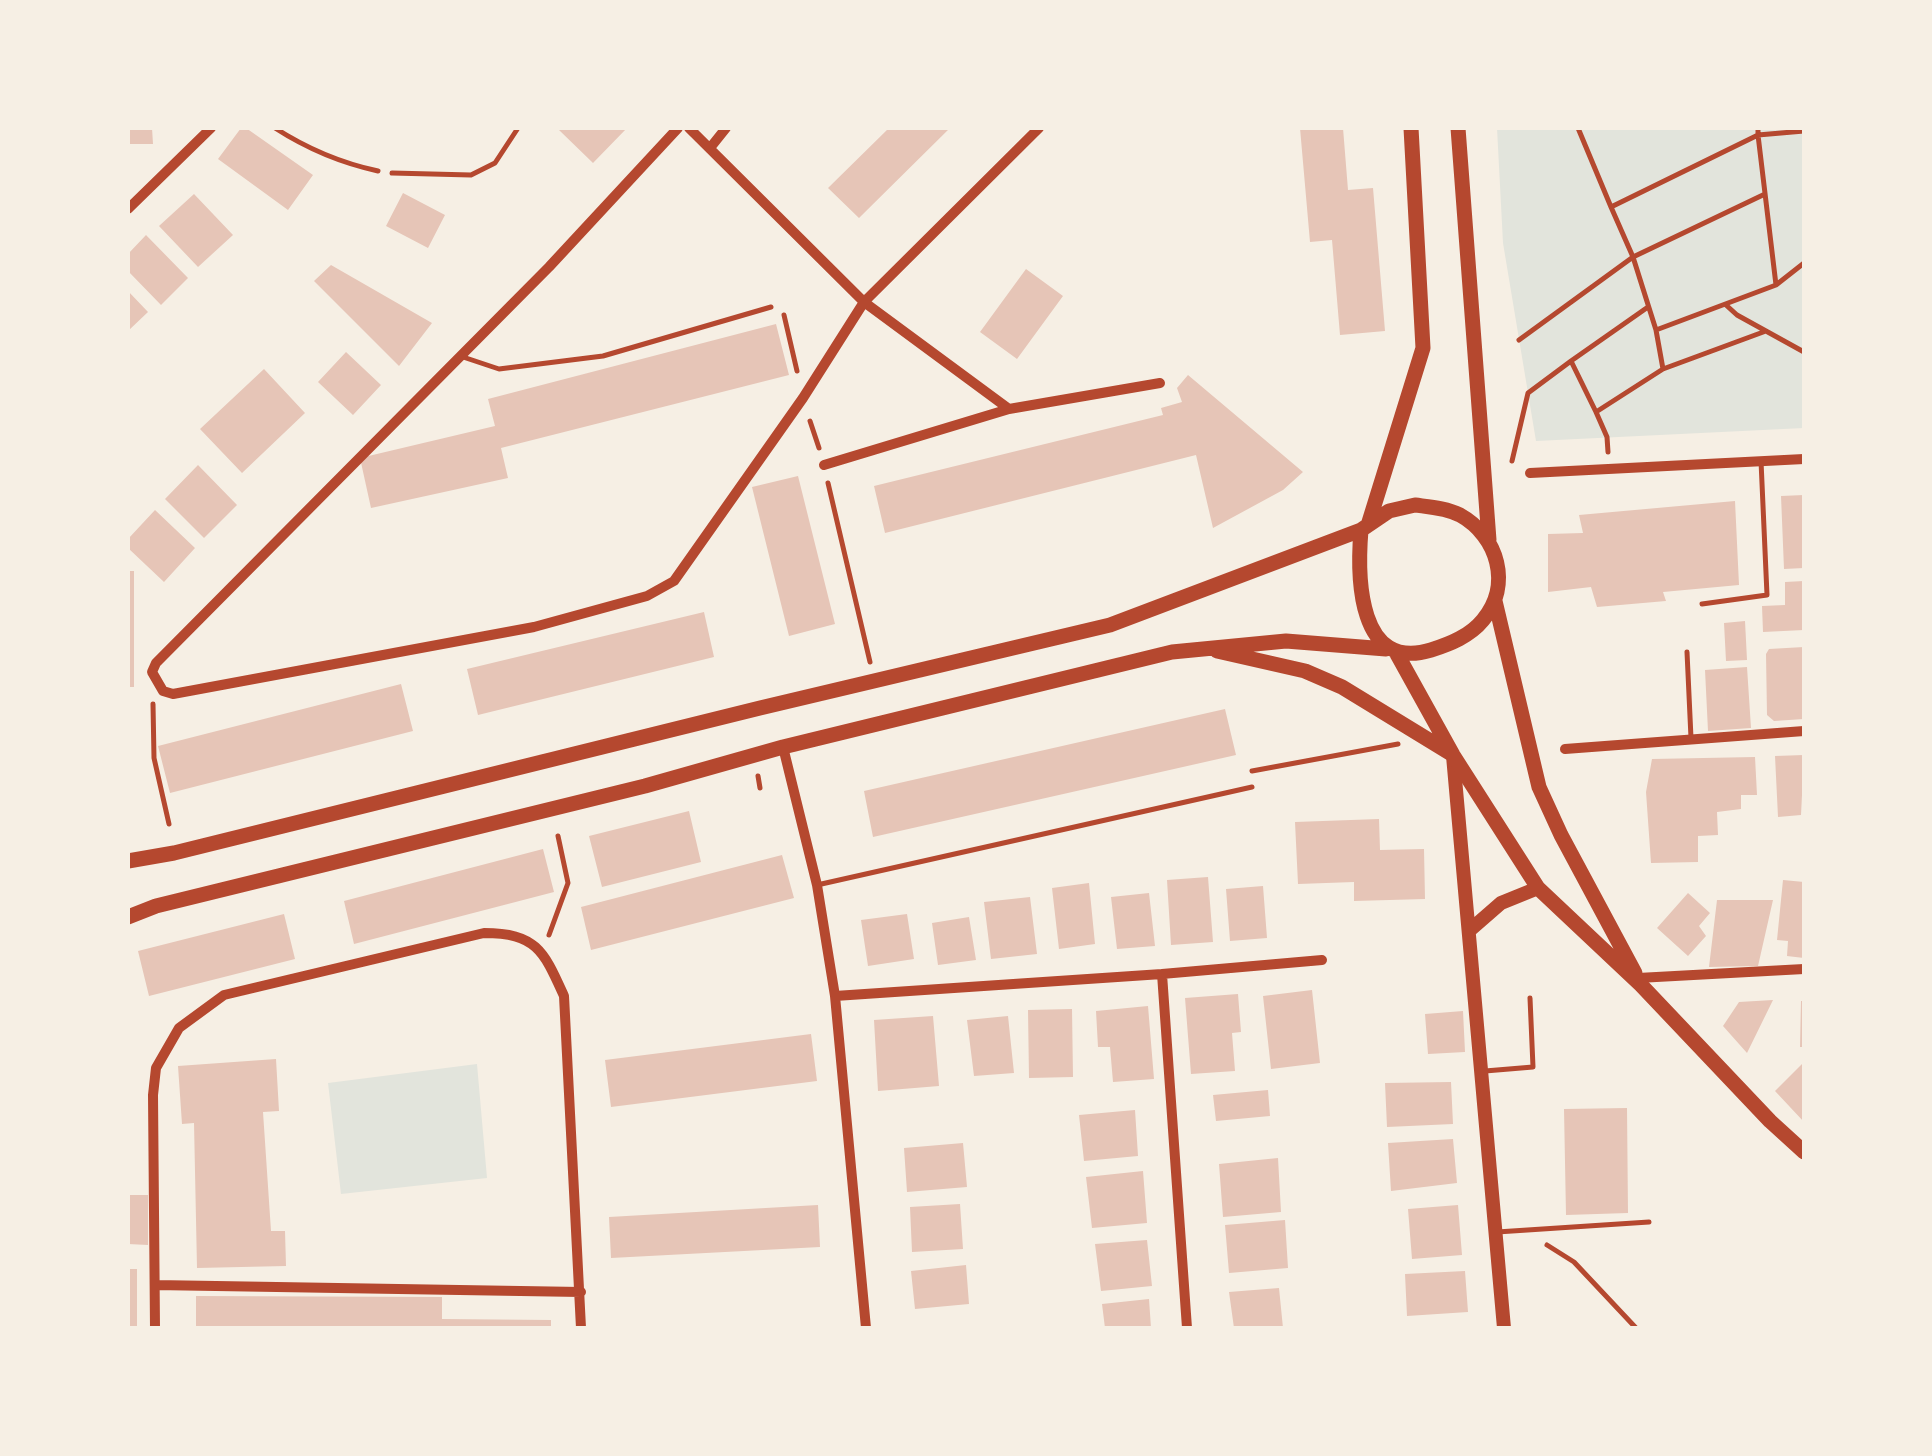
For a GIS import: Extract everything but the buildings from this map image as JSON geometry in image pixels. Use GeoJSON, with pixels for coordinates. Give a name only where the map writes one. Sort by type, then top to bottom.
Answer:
{"type":"FeatureCollection","features":[{"type":"Feature","properties":{"kind":"main road"},"geometry":{"type":"LineString","coordinates":[[1412,128],[1423,348],[1365,526],[1360,584],[1365,610],[1538,888],[1639,982],[1804,1152]]}},
{"type":"Feature","properties":{"kind":"main road"},"geometry":{"type":"LineString","coordinates":[[128,917],[156,906],[645,786],[782,747],[1196,647],[1286,642],[1422,653],[1465,636],[1482,621],[1495,601],[1499,581],[1489,540],[1458,128]]}},
{"type":"Feature","properties":{"kind":"main road"},"geometry":{"type":"LineString","coordinates":[[128,861],[1110,625],[1365,526],[1388,512],[1415,505],[1459,514],[1489,540]]}},
{"type":"Feature","properties":{"kind":"main road"},"geometry":{"type":"LineString","coordinates":[[1495,601],[1539,787],[1639,982]]}},
{"type":"Feature","properties":{"kind":"main road"},"geometry":{"type":"LineString","coordinates":[[1196,647],[1305,671],[1342,686],[1453,755]]}},
{"type":"Feature","properties":{"kind":"street"},"geometry":{"type":"LineString","coordinates":[[128,209],[211,128]]}},
{"type":"Feature","properties":{"kind":"street"},"geometry":{"type":"LineString","coordinates":[[678,128],[549,266],[156,663],[152,672],[163,691],[174,694],[534,627],[647,596],[674,581],[803,398],[864,302],[1039,128]]}},
{"type":"Feature","properties":{"kind":"street"},"geometry":{"type":"LineString","coordinates":[[690,128],[864,302],[1009,409]]}},
{"type":"Feature","properties":{"kind":"street"},"geometry":{"type":"LineString","coordinates":[[710,148],[726,128]]}},
{"type":"Feature","properties":{"kind":"street"},"geometry":{"type":"LineString","coordinates":[[824,465],[1009,409],[1160,383]]}},
{"type":"Feature","properties":{"kind":"street"},"geometry":{"type":"LineString","coordinates":[[1530,473],[1804,458]]}},
{"type":"Feature","properties":{"kind":"street"},"geometry":{"type":"LineString","coordinates":[[1565,749],[1804,731]]}},
{"type":"Feature","properties":{"kind":"street"},"geometry":{"type":"LineString","coordinates":[[782,747],[817,885],[835,996],[866,1328]]}},
{"type":"Feature","properties":{"kind":"street"},"geometry":{"type":"LineString","coordinates":[[1453,755],[1504,1328]]}},
{"type":"Feature","properties":{"kind":"street"},"geometry":{"type":"LineString","coordinates":[[1470,930],[1501,903],[1538,888]]}},
{"type":"Feature","properties":{"kind":"street"},"geometry":{"type":"LineString","coordinates":[[155,1328],[153,1095],[156,1068],[179,1028],[224,995],[484,934],[509,933],[544,952],[564,996],[581,1328]]}},
{"type":"Feature","properties":{"kind":"street"},"geometry":{"type":"LineString","coordinates":[[835,996],[1322,960]]}},
{"type":"Feature","properties":{"kind":"street"},"geometry":{"type":"LineString","coordinates":[[1639,982],[1804,970]]}},
{"type":"Feature","properties":{"kind":"street"},"geometry":{"type":"LineString","coordinates":[[1162,974],[1186,1328]]}},
{"type":"Feature","properties":{"kind":"street"},"geometry":{"type":"LineString","coordinates":[[154,1285],[581,1292]]}},
{"type":"Feature","properties":{"kind":"lane"},"geometry":{"type":"LineString","coordinates":[[392,173],[471,175],[495,163],[518,128]]}},
{"type":"Feature","properties":{"kind":"lane"},"geometry":{"type":"LineString","coordinates":[[460,356],[499,369],[603,356],[771,307]]}},
{"type":"Feature","properties":{"kind":"lane"},"geometry":{"type":"LineString","coordinates":[[1702,604],[1767,595],[1761,461]]}},
{"type":"Feature","properties":{"kind":"lane"},"geometry":{"type":"LineString","coordinates":[[1686,652],[1692,738]]}},
{"type":"Feature","properties":{"kind":"lane"},"geometry":{"type":"LineString","coordinates":[[817,885],[1252,787]]}},
{"type":"Feature","properties":{"kind":"lane"},"geometry":{"type":"LineString","coordinates":[[1481,1072],[1533,1067],[1530,998]]}},
{"type":"Feature","properties":{"kind":"lane"},"geometry":{"type":"LineString","coordinates":[[1496,1232],[1649,1222]]}},
{"type":"Feature","properties":{"kind":"path"},"geometry":{"type":"LineString","coordinates":[[276,128],[334,158],[392,173]]}},
{"type":"Feature","properties":{"kind":"path"},"geometry":{"type":"LineString","coordinates":[[1578,128],[1632,256],[1664,369]]}},
{"type":"Feature","properties":{"kind":"path"},"geometry":{"type":"LineString","coordinates":[[1612,207],[1758,131],[1804,131]]}},
{"type":"Feature","properties":{"kind":"path"},"geometry":{"type":"LineString","coordinates":[[1758,131],[1776,284]]}},
{"type":"Feature","properties":{"kind":"path"},"geometry":{"type":"LineString","coordinates":[[1519,340],[1632,256],[1766,194]]}},
{"type":"Feature","properties":{"kind":"path"},"geometry":{"type":"LineString","coordinates":[[1656,330],[1776,284],[1804,263]]}},
{"type":"Feature","properties":{"kind":"path"},"geometry":{"type":"LineString","coordinates":[[1725,304],[1804,352]]}},
{"type":"Feature","properties":{"kind":"path"},"geometry":{"type":"LineString","coordinates":[[1512,461],[1528,393],[1648,306]]}},
{"type":"Feature","properties":{"kind":"path"},"geometry":{"type":"LineString","coordinates":[[771,307],[786,316],[799,378]]}},
{"type":"Feature","properties":{"kind":"path"},"geometry":{"type":"LineString","coordinates":[[1596,412],[1664,369],[1766,331]]}},
{"type":"Feature","properties":{"kind":"path"},"geometry":{"type":"LineString","coordinates":[[1571,361],[1607,438],[1610,467]]}},
{"type":"Feature","properties":{"kind":"path"},"geometry":{"type":"LineString","coordinates":[[809,417],[824,465],[874,680]]}},
{"type":"Feature","properties":{"kind":"path"},"geometry":{"type":"LineString","coordinates":[[152,672],[154,758],[169,824]]}},
{"type":"Feature","properties":{"kind":"path"},"geometry":{"type":"LineString","coordinates":[[1252,787],[1249,772],[1404,742]]}},
{"type":"Feature","properties":{"kind":"path"},"geometry":{"type":"LineString","coordinates":[[544,952],[568,883],[558,836]]}},
{"type":"Feature","properties":{"kind":"path"},"geometry":{"type":"LineString","coordinates":[[1523,1230],[1574,1262],[1636,1328]]}},
{"type":"Feature","properties":{"kind":"shaded area"},"geometry":{"type":"Polygon","coordinates":[[[1497,128],[1804,128],[1804,428],[1536,441],[1503,243],[1497,128]]]}},
{"type":"Feature","properties":{"kind":"shaded area"},"geometry":{"type":"Polygon","coordinates":[[[477,1064],[487,1178],[341,1194],[328,1083],[477,1064]]]}}]}
